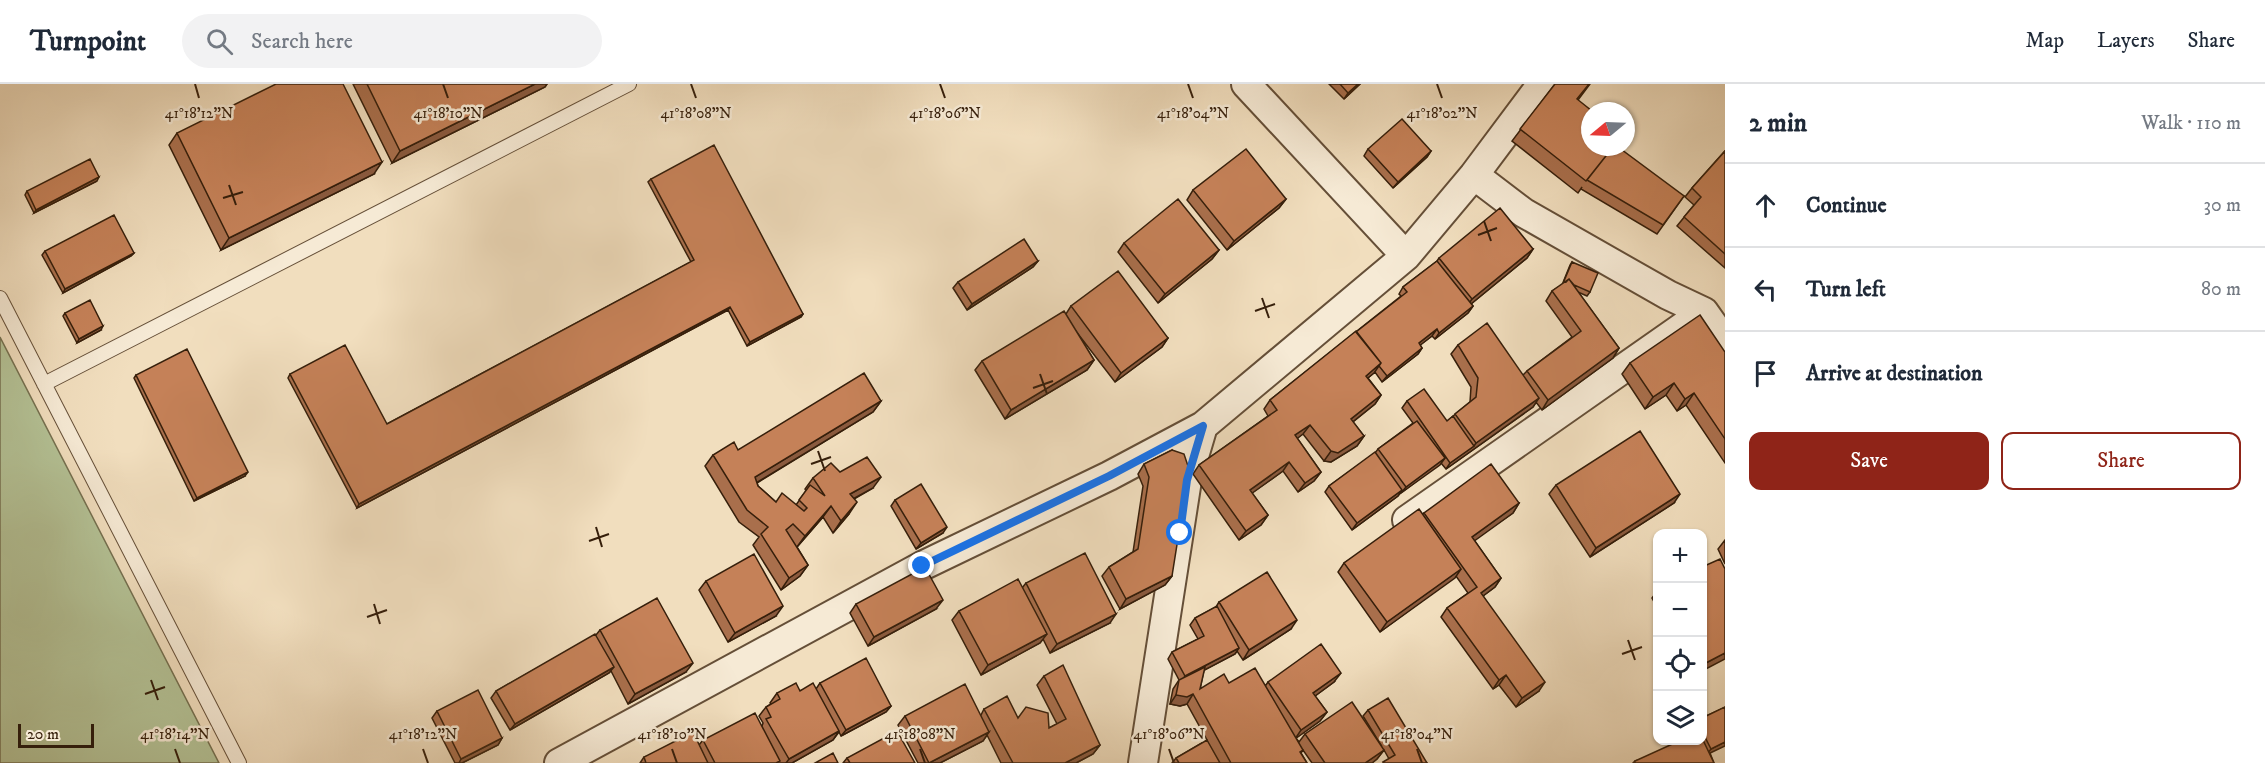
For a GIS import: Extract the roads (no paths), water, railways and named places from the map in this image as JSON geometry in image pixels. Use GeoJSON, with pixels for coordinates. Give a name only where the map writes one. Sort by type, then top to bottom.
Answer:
{"type":"FeatureCollection","features":[{"type":"Feature","properties":{"kind":"street"},"geometry":{"type":"LineString","coordinates":[[1246,84],[1406,256]]}},
{"type":"Feature","properties":{"kind":"street"},"geometry":{"type":"LineString","coordinates":[[559,763],[922,566],[1109,476],[1203,426],[1406,256],[1474,175],[1542,84]]}},
{"type":"Feature","properties":{"kind":"street"},"geometry":{"type":"LineString","coordinates":[[1474,175],[1524,213],[1668,295],[1704,312],[1725,342]]}},
{"type":"Feature","properties":{"kind":"street"},"geometry":{"type":"LineString","coordinates":[[1407,520],[1704,312]]}},
{"type":"Feature","properties":{"kind":"street"},"geometry":{"type":"LineString","coordinates":[[1143,763],[1187,480],[1203,426]]}},
{"type":"Feature","properties":{"kind":"lane"},"geometry":{"type":"LineString","coordinates":[[44,384],[629,84]]}},
{"type":"Feature","properties":{"kind":"lane"},"geometry":{"type":"LineString","coordinates":[[0,298],[239,763]]}}]}
